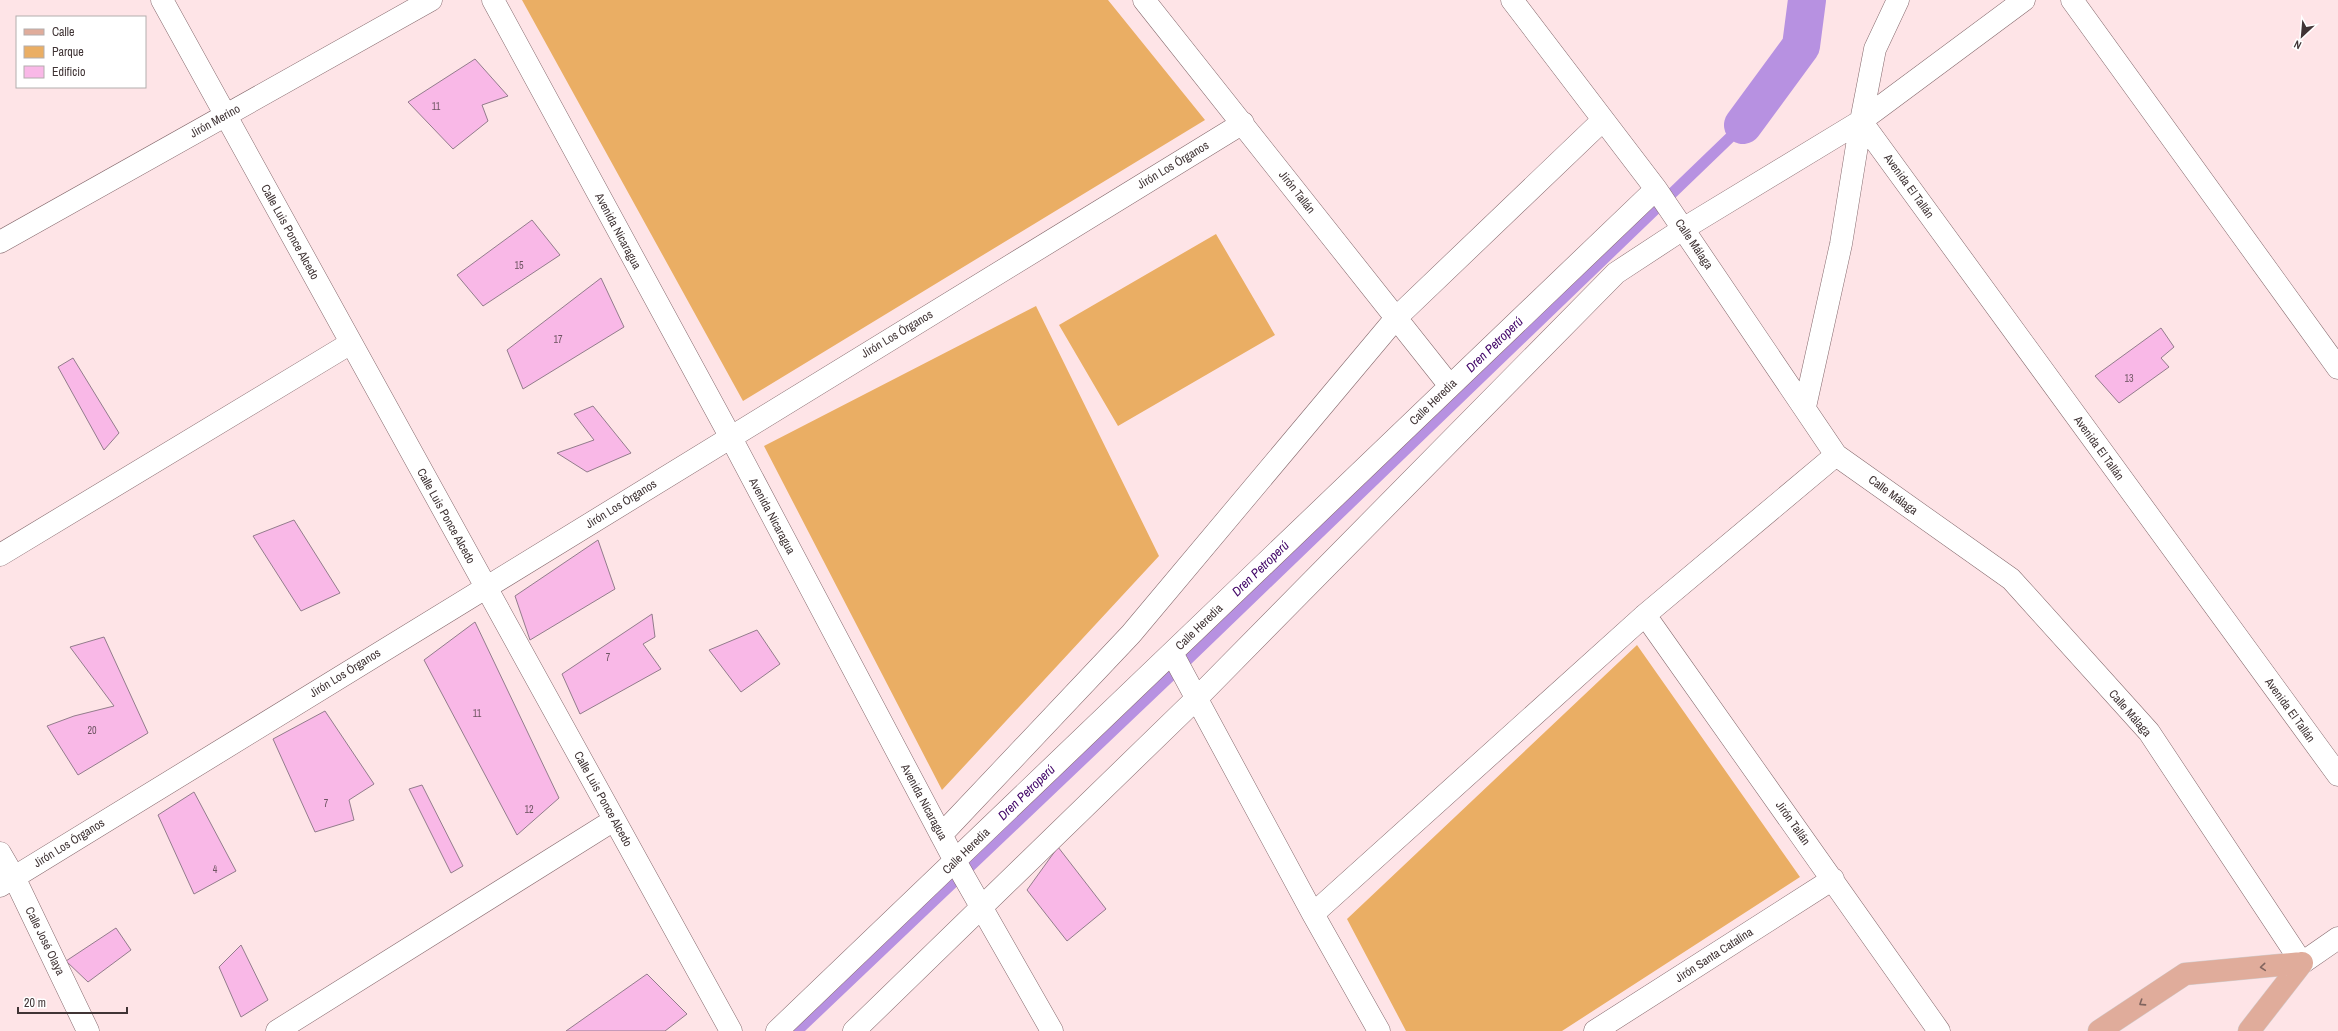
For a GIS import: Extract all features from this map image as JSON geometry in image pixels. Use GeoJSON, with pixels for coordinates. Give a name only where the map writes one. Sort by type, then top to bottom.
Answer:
{"type":"FeatureCollection","features":[{"type":"Feature","properties":{"kind":"main road"},"geometry":{"type":"LineString","coordinates":[[2099,1031],[2185,974],[2302,963]]}},
{"type":"Feature","properties":{"kind":"main road"},"geometry":{"type":"LineString","coordinates":[[2249,1031],[2302,963]]}},
{"type":"Feature","properties":{"kind":"street","name":"Calle Luis Ponce Alcedo"},"geometry":{"type":"LineString","coordinates":[[162,0],[731,1031]]}},
{"type":"Feature","properties":{"kind":"street","name":"Jirón Merino"},"geometry":{"type":"LineString","coordinates":[[0,242],[431,0]]}},
{"type":"Feature","properties":{"kind":"street","name":"Avenida Nicaragua"},"geometry":{"type":"LineString","coordinates":[[493,0],[730,436],[955,861],[1052,1031]]}},
{"type":"Feature","properties":{"kind":"street","name":"Jirón Tallán"},"geometry":{"type":"LineString","coordinates":[[1144,0],[1450,386]]}},
{"type":"Feature","properties":{"kind":"street","name":"Calle Málaga"},"geometry":{"type":"LineString","coordinates":[[1512,0],[1602,120],[1656,188],[1836,455],[2011,579],[2149,732],[2302,963]]}},
{"type":"Feature","properties":{"kind":"street"},"geometry":{"type":"LineString","coordinates":[[854,1031],[980,906],[1197,698],[1616,273],[1683,229],[1861,121],[2024,0]]}},
{"type":"Feature","properties":{"kind":"street"},"geometry":{"type":"LineString","coordinates":[[2072,0],[2338,368]]}},
{"type":"Feature","properties":{"kind":"street"},"geometry":{"type":"LineString","coordinates":[[1805,408],[1841,244],[1861,121],[1875,48],[1894,3]]}},
{"type":"Feature","properties":{"kind":"street"},"geometry":{"type":"LineString","coordinates":[[941,835],[1131,634],[1396,318],[1602,120]]}},
{"type":"Feature","properties":{"kind":"street","name":"Avenida El Tallán"},"geometry":{"type":"LineString","coordinates":[[1861,121],[2338,775]]}},
{"type":"Feature","properties":{"kind":"street","name":"Jirón Los Órganos"},"geometry":{"type":"LineString","coordinates":[[7,881],[730,436],[1243,123]]}},
{"type":"Feature","properties":{"kind":"street","name":"Calle Heredia"},"geometry":{"type":"LineString","coordinates":[[777,1031],[1656,188]]}},
{"type":"Feature","properties":{"kind":"street"},"geometry":{"type":"LineString","coordinates":[[0,555],[351,343]]}},
{"type":"Feature","properties":{"kind":"street"},"geometry":{"type":"LineString","coordinates":[[1313,914],[1645,615],[1836,455]]}},
{"type":"Feature","properties":{"kind":"street","name":"Jirón Tallán"},"geometry":{"type":"LineString","coordinates":[[1645,615],[1939,1031]]}},
{"type":"Feature","properties":{"kind":"street"},"geometry":{"type":"LineString","coordinates":[[1172,653],[1313,914],[1379,1031]]}},
{"type":"Feature","properties":{"kind":"street"},"geometry":{"type":"LineString","coordinates":[[278,1031],[614,820]]}},
{"type":"Feature","properties":{"kind":"street","name":"Calle José Olaya"},"geometry":{"type":"LineString","coordinates":[[0,853],[7,881],[88,1031]]}},
{"type":"Feature","properties":{"kind":"street","name":"Jirón Santa Catalina"},"geometry":{"type":"LineString","coordinates":[[1595,1031],[1833,879]]}},
{"type":"Feature","properties":{"kind":"street"},"geometry":{"type":"LineString","coordinates":[[2302,963],[2338,938]]}},
{"type":"Feature","properties":{"kind":"green space"},"geometry":{"type":"Polygon","coordinates":[[[522,0],[1108,0],[1205,120],[743,401],[522,0]]]}},
{"type":"Feature","properties":{"kind":"green space"},"geometry":{"type":"Polygon","coordinates":[[[1216,234],[1275,335],[1118,426],[1059,325],[1216,234]]]}},
{"type":"Feature","properties":{"kind":"green space"},"geometry":{"type":"Polygon","coordinates":[[[1036,306],[1159,556],[942,790],[764,446],[1036,306]]]}},
{"type":"Feature","properties":{"kind":"green space"},"geometry":{"type":"Polygon","coordinates":[[[1637,645],[1800,877],[1562,1031],[1406,1031],[1347,919],[1637,645]]]}},
{"type":"Feature","properties":{"kind":"building"},"geometry":{"type":"Polygon","coordinates":[[[475,59],[508,96],[482,105],[488,121],[453,149],[408,102],[475,59]]]}},
{"type":"Feature","properties":{"kind":"building"},"geometry":{"type":"Polygon","coordinates":[[[532,220],[560,255],[483,306],[457,275],[532,220]]]}},
{"type":"Feature","properties":{"kind":"building"},"geometry":{"type":"Polygon","coordinates":[[[601,278],[624,327],[523,389],[507,350],[601,278]]]}},
{"type":"Feature","properties":{"kind":"building"},"geometry":{"type":"Polygon","coordinates":[[[2161,328],[2174,347],[2161,358],[2169,367],[2119,403],[2095,376],[2161,328]]]}},
{"type":"Feature","properties":{"kind":"building"},"geometry":{"type":"Polygon","coordinates":[[[73,358],[119,433],[104,450],[58,367],[73,358]]]}},
{"type":"Feature","properties":{"kind":"building"},"geometry":{"type":"Polygon","coordinates":[[[593,406],[631,453],[587,472],[557,453],[594,440],[574,414],[593,406]]]}},
{"type":"Feature","properties":{"kind":"building"},"geometry":{"type":"Polygon","coordinates":[[[294,520],[340,593],[301,611],[253,536],[294,520]]]}},
{"type":"Feature","properties":{"kind":"building"},"geometry":{"type":"Polygon","coordinates":[[[598,540],[615,589],[530,640],[515,596],[598,540]]]}},
{"type":"Feature","properties":{"kind":"building"},"geometry":{"type":"Polygon","coordinates":[[[652,614],[655,637],[643,644],[661,669],[580,714],[562,674],[652,614]]]}},
{"type":"Feature","properties":{"kind":"building"},"geometry":{"type":"Polygon","coordinates":[[[475,622],[559,798],[517,835],[424,660],[475,622]]]}},
{"type":"Feature","properties":{"kind":"building"},"geometry":{"type":"Polygon","coordinates":[[[757,630],[780,664],[741,692],[709,650],[757,630]]]}},
{"type":"Feature","properties":{"kind":"building"},"geometry":{"type":"Polygon","coordinates":[[[104,637],[148,733],[78,775],[47,726],[74,716],[114,706],[70,647],[104,637]]]}},
{"type":"Feature","properties":{"kind":"building"},"geometry":{"type":"Polygon","coordinates":[[[325,711],[374,784],[349,800],[354,820],[315,832],[273,739],[325,711]]]}},
{"type":"Feature","properties":{"kind":"building"},"geometry":{"type":"Polygon","coordinates":[[[422,785],[463,866],[451,873],[409,789],[422,785]]]}},
{"type":"Feature","properties":{"kind":"building"},"geometry":{"type":"Polygon","coordinates":[[[194,792],[236,871],[194,894],[158,815],[194,792]]]}},
{"type":"Feature","properties":{"kind":"building"},"geometry":{"type":"Polygon","coordinates":[[[1058,847],[1106,909],[1067,941],[1027,890],[1058,847]]]}},
{"type":"Feature","properties":{"kind":"building"},"geometry":{"type":"Polygon","coordinates":[[[116,928],[131,950],[88,982],[66,961],[116,928]]]}},
{"type":"Feature","properties":{"kind":"building"},"geometry":{"type":"Polygon","coordinates":[[[241,945],[268,1000],[241,1017],[219,967],[241,945]]]}},
{"type":"Feature","properties":{"kind":"building"},"geometry":{"type":"Polygon","coordinates":[[[647,974],[687,1014],[665,1031],[566,1031],[647,974]]]}},
{"type":"Feature","properties":{"kind":"waterway"},"geometry":{"type":"LineString","coordinates":[[1743,125],[1801,46],[1807,0]]}},
{"type":"Feature","properties":{"kind":"waterway","name":"Dren Petroperú"},"geometry":{"type":"LineString","coordinates":[[797,1031],[1180,667],[1743,125]]}}]}
